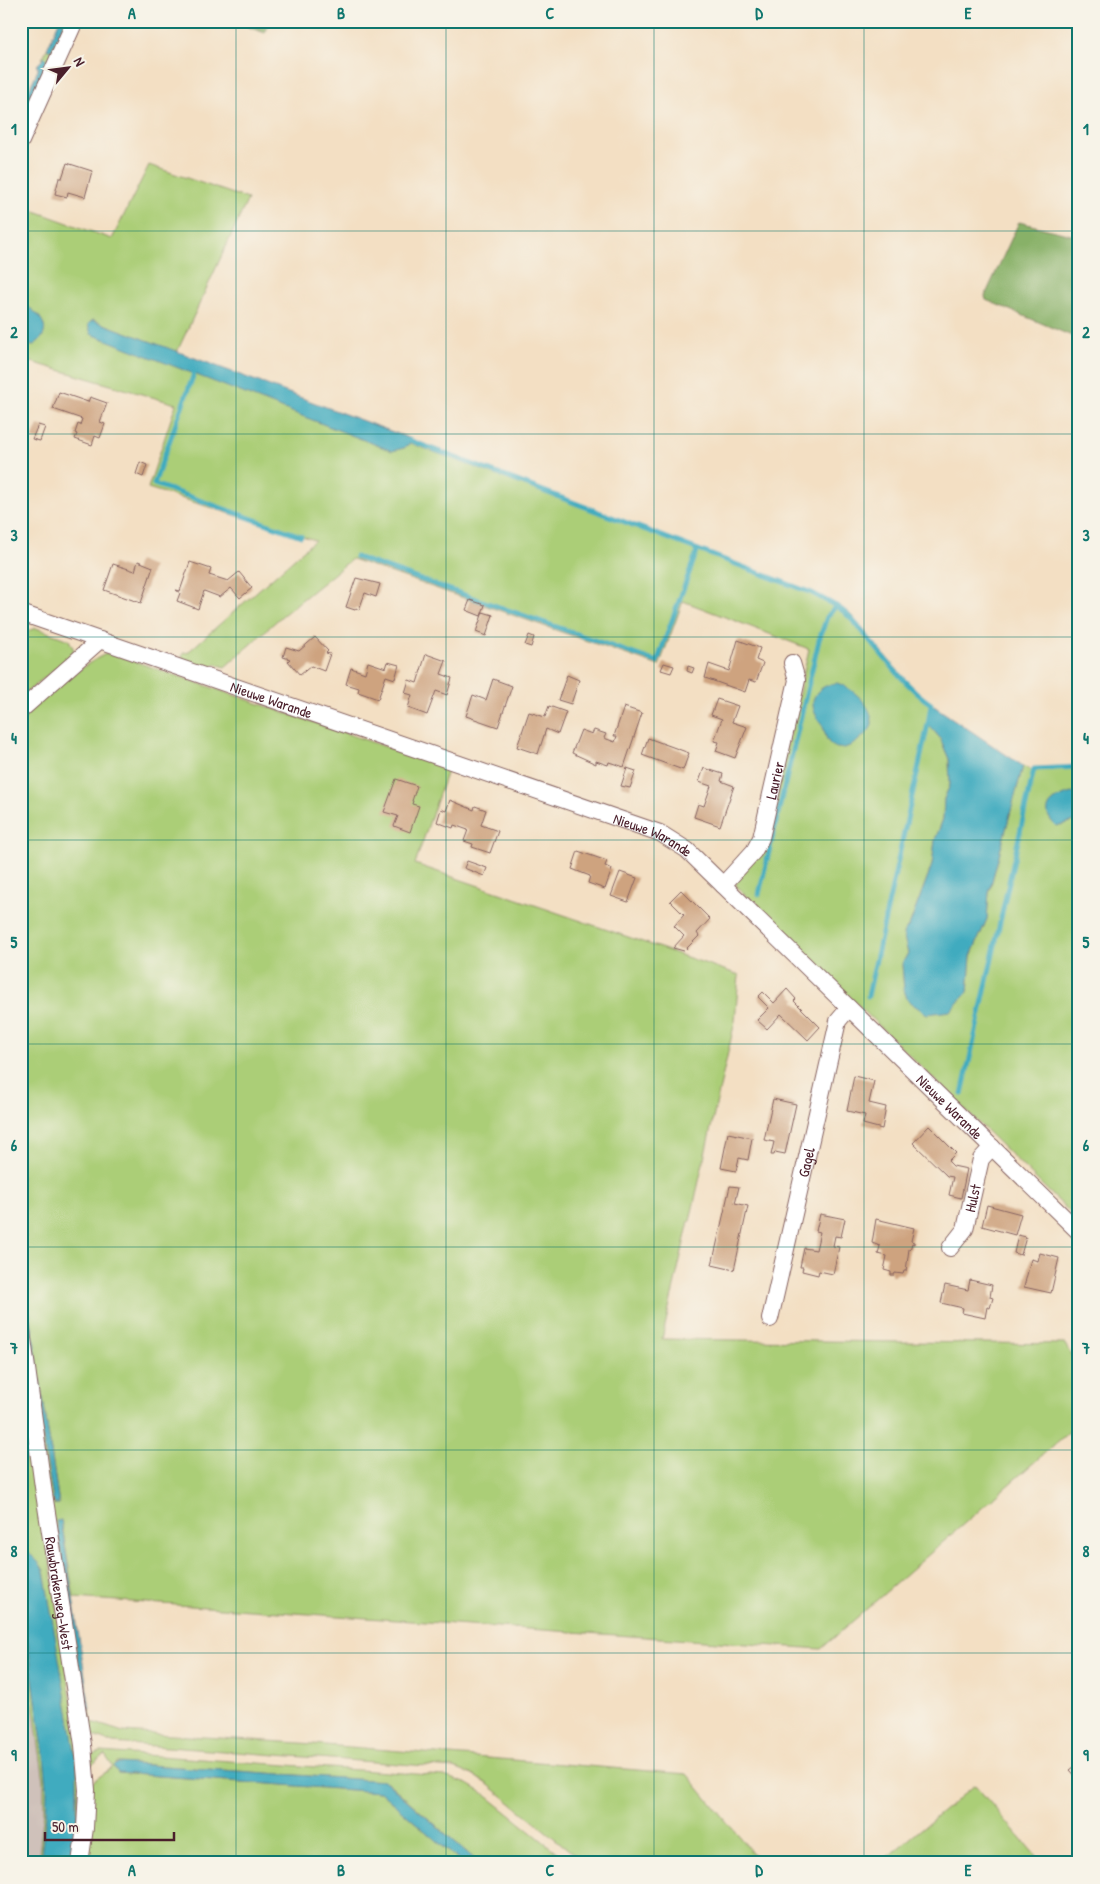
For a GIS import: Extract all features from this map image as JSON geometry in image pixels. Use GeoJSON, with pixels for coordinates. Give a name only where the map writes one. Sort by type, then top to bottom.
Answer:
{"type":"FeatureCollection","features":[{"type":"Feature","properties":{"kind":"street"},"geometry":{"type":"LineString","coordinates":[[21,141],[75,21]]}},
{"type":"Feature","properties":{"kind":"street","name":"Nieuwe Warande"},"geometry":{"type":"LineString","coordinates":[[21,613],[660,833],[687,850],[1079,1232]]}},
{"type":"Feature","properties":{"kind":"street"},"geometry":{"type":"LineString","coordinates":[[21,710],[100,640]]}},
{"type":"Feature","properties":{"kind":"street","name":"Laurier"},"geometry":{"type":"LineString","coordinates":[[723,885],[754,851],[760,838],[798,680],[792,663]]}},
{"type":"Feature","properties":{"kind":"street","name":"Gagel"},"geometry":{"type":"LineString","coordinates":[[770,1318],[838,1021],[850,1008]]}},
{"type":"Feature","properties":{"kind":"street","name":"Hulst"},"geometry":{"type":"LineString","coordinates":[[950,1248],[965,1229],[981,1159],[992,1148]]}},
{"type":"Feature","properties":{"kind":"street","name":"Rauwbrakenweg-West"},"geometry":{"type":"LineString","coordinates":[[21,1324],[43,1487],[83,1745],[87,1790],[85,1828],[80,1863]]}},
{"type":"Feature","properties":{"kind":"shaded area"},"geometry":{"type":"Polygon","coordinates":[[[21,1476],[55,1863],[21,1863],[21,1476]]]}},
{"type":"Feature","properties":{"kind":"green space"},"geometry":{"type":"Polygon","coordinates":[[[65,21],[69,21],[21,121],[46,58],[42,59],[47,49],[52,50],[65,21]]]}},
{"type":"Feature","properties":{"kind":"green space"},"geometry":{"type":"Polygon","coordinates":[[[233,21],[269,21],[265,33],[233,21]]]}},
{"type":"Feature","properties":{"kind":"green space"},"geometry":{"type":"Polygon","coordinates":[[[149,165],[248,199],[177,352],[93,320],[404,448],[410,443],[821,597],[850,614],[920,697],[931,704],[928,724],[940,738],[949,759],[950,785],[944,799],[943,819],[935,840],[932,865],[910,924],[903,934],[908,953],[902,964],[904,990],[968,992],[971,956],[987,919],[989,892],[1023,766],[1034,771],[1079,767],[1079,1221],[736,886],[737,878],[764,845],[809,649],[683,601],[659,666],[352,559],[283,615],[225,667],[216,664],[209,670],[181,660],[184,652],[187,653],[315,540],[148,488],[176,404],[21,359],[21,206],[112,239],[149,165]]]}},
{"type":"Feature","properties":{"kind":"green space"},"geometry":{"type":"Polygon","coordinates":[[[1019,222],[1079,237],[1079,339],[986,300],[985,296],[1019,222]]]}},
{"type":"Feature","properties":{"kind":"green space"},"geometry":{"type":"Polygon","coordinates":[[[36,628],[69,640],[74,650],[72,655],[21,697],[21,633],[36,628]]]}},
{"type":"Feature","properties":{"kind":"green space"},"geometry":{"type":"Polygon","coordinates":[[[106,654],[116,655],[448,768],[415,864],[739,975],[735,1021],[662,1339],[1065,1344],[1079,1369],[1079,1423],[821,1649],[74,1598],[61,1520],[87,1710],[90,1709],[92,1722],[123,1732],[300,1743],[687,1774],[761,1863],[585,1863],[485,1782],[454,1768],[113,1743],[96,1737],[86,1729],[21,1304],[21,723],[47,695],[97,658],[106,654]],[[24,1275],[25,1304],[35,1390],[54,1504],[59,1504],[24,1275]]]}},
{"type":"Feature","properties":{"kind":"green space"},"geometry":{"type":"Polygon","coordinates":[[[21,1373],[81,1762],[77,1863],[72,1863],[78,1790],[44,1571],[26,1549],[21,1536],[21,1373]]]}},
{"type":"Feature","properties":{"kind":"green space"},"geometry":{"type":"Polygon","coordinates":[[[21,1567],[23,1585],[21,1596],[21,1567]]]}},
{"type":"Feature","properties":{"kind":"green space"},"geometry":{"type":"Polygon","coordinates":[[[21,1596],[47,1787],[40,1863],[38,1863],[44,1812],[44,1780],[21,1621],[21,1596]]]}},
{"type":"Feature","properties":{"kind":"green space"},"geometry":{"type":"Polygon","coordinates":[[[101,1752],[444,1776],[468,1784],[483,1793],[570,1863],[479,1863],[387,1782],[116,1763],[118,1773],[380,1792],[462,1863],[87,1863],[92,1782],[113,1767],[105,1755],[91,1765],[92,1755],[101,1752]]]}},
{"type":"Feature","properties":{"kind":"green space"},"geometry":{"type":"Polygon","coordinates":[[[975,1785],[1042,1863],[880,1863],[975,1785]]]}},
{"type":"Feature","properties":{"kind":"water"},"geometry":{"type":"Polygon","coordinates":[[[59,21],[65,21],[51,51],[47,49],[59,21]]]}},
{"type":"Feature","properties":{"kind":"water"},"geometry":{"type":"Polygon","coordinates":[[[45,57],[47,62],[21,121],[21,107],[38,70],[36,66],[45,57]]]}},
{"type":"Feature","properties":{"kind":"water"},"geometry":{"type":"Polygon","coordinates":[[[21,303],[39,317],[45,329],[44,335],[32,346],[21,343],[21,303]]]}},
{"type":"Feature","properties":{"kind":"water"},"geometry":{"type":"Polygon","coordinates":[[[93,320],[409,438],[410,443],[404,448],[392,451],[91,334],[88,324],[93,320]]]}},
{"type":"Feature","properties":{"kind":"water"},"geometry":{"type":"Polygon","coordinates":[[[837,683],[855,693],[866,704],[872,724],[868,732],[857,742],[844,748],[831,745],[813,707],[814,697],[817,692],[825,686],[837,683]]]}},
{"type":"Feature","properties":{"kind":"water"},"geometry":{"type":"Polygon","coordinates":[[[931,704],[1023,766],[989,892],[987,919],[971,956],[968,992],[950,1011],[927,1014],[908,1001],[904,990],[902,964],[908,953],[903,934],[910,924],[932,865],[935,840],[943,819],[944,799],[950,785],[949,759],[940,738],[928,724],[931,704]]]}},
{"type":"Feature","properties":{"kind":"water"},"geometry":{"type":"Polygon","coordinates":[[[1079,792],[1079,820],[1056,826],[1048,813],[1052,802],[1064,795],[1079,792]]]}},
{"type":"Feature","properties":{"kind":"water"},"geometry":{"type":"Polygon","coordinates":[[[22,1274],[24,1274],[59,1504],[54,1504],[44,1447],[31,1361],[22,1274]]]}},
{"type":"Feature","properties":{"kind":"water"},"geometry":{"type":"Polygon","coordinates":[[[61,1520],[90,1709],[86,1710],[56,1521],[61,1520]]]}},
{"type":"Feature","properties":{"kind":"water"},"geometry":{"type":"Polygon","coordinates":[[[21,1536],[29,1553],[44,1571],[77,1764],[77,1820],[72,1863],[40,1863],[47,1787],[21,1596],[23,1574],[21,1536]]]}},
{"type":"Feature","properties":{"kind":"water"},"geometry":{"type":"Polygon","coordinates":[[[118,1763],[385,1781],[479,1863],[462,1863],[380,1792],[118,1773],[114,1767],[118,1763]]]}},
{"type":"Feature","properties":{"kind":"building"},"geometry":{"type":"Polygon","coordinates":[[[67,163],[92,171],[85,197],[68,192],[67,197],[55,194],[59,178],[62,178],[67,163]]]}},
{"type":"Feature","properties":{"kind":"building"},"geometry":{"type":"Polygon","coordinates":[[[59,392],[88,402],[90,397],[107,403],[100,422],[105,424],[100,438],[95,436],[92,445],[75,439],[78,424],[80,425],[82,419],[53,409],[59,392]]]}},
{"type":"Feature","properties":{"kind":"building"},"geometry":{"type":"Polygon","coordinates":[[[38,425],[45,427],[40,441],[32,439],[38,425]]]}},
{"type":"Feature","properties":{"kind":"building"},"geometry":{"type":"Polygon","coordinates":[[[140,462],[147,465],[143,477],[136,474],[140,462]]]}},
{"type":"Feature","properties":{"kind":"building"},"geometry":{"type":"Polygon","coordinates":[[[138,561],[153,567],[141,603],[104,590],[113,564],[135,571],[138,561]]]}},
{"type":"Feature","properties":{"kind":"building"},"geometry":{"type":"Polygon","coordinates":[[[190,562],[211,569],[209,575],[228,581],[239,572],[252,588],[240,598],[231,588],[220,597],[204,591],[198,609],[177,601],[180,593],[176,590],[180,591],[190,562]]]}},
{"type":"Feature","properties":{"kind":"building"},"geometry":{"type":"Polygon","coordinates":[[[356,578],[380,584],[376,597],[365,593],[359,610],[346,607],[356,578]]]}},
{"type":"Feature","properties":{"kind":"building"},"geometry":{"type":"Polygon","coordinates":[[[470,600],[485,605],[481,616],[466,610],[470,600]]]}},
{"type":"Feature","properties":{"kind":"building"},"geometry":{"type":"Polygon","coordinates":[[[483,612],[493,615],[486,636],[476,632],[483,612]]]}},
{"type":"Feature","properties":{"kind":"building"},"geometry":{"type":"Polygon","coordinates":[[[529,635],[534,637],[531,647],[525,645],[529,635]]]}},
{"type":"Feature","properties":{"kind":"building"},"geometry":{"type":"Polygon","coordinates":[[[315,637],[328,651],[326,653],[330,654],[324,671],[311,666],[300,675],[288,661],[290,659],[283,657],[286,647],[299,651],[315,637]]]}},
{"type":"Feature","properties":{"kind":"building"},"geometry":{"type":"Polygon","coordinates":[[[738,640],[760,648],[756,660],[763,663],[756,682],[749,680],[745,692],[705,678],[709,664],[729,671],[738,640]]]}},
{"type":"Feature","properties":{"kind":"building"},"geometry":{"type":"Polygon","coordinates":[[[426,654],[446,661],[441,674],[452,678],[447,695],[436,691],[427,715],[408,708],[412,695],[405,693],[409,680],[417,683],[426,654]]]}},
{"type":"Feature","properties":{"kind":"building"},"geometry":{"type":"Polygon","coordinates":[[[368,662],[386,668],[388,662],[399,665],[395,679],[386,676],[378,699],[358,692],[359,688],[346,684],[351,668],[365,673],[368,662]]]}},
{"type":"Feature","properties":{"kind":"building"},"geometry":{"type":"Polygon","coordinates":[[[664,663],[674,666],[671,673],[661,670],[664,663]]]}},
{"type":"Feature","properties":{"kind":"building"},"geometry":{"type":"Polygon","coordinates":[[[688,666],[694,668],[692,673],[687,671],[688,666]]]}},
{"type":"Feature","properties":{"kind":"building"},"geometry":{"type":"Polygon","coordinates":[[[567,675],[579,680],[571,704],[558,700],[567,675]]]}},
{"type":"Feature","properties":{"kind":"building"},"geometry":{"type":"Polygon","coordinates":[[[493,679],[512,686],[498,727],[466,716],[473,695],[486,700],[493,679]]]}},
{"type":"Feature","properties":{"kind":"building"},"geometry":{"type":"Polygon","coordinates":[[[717,699],[738,706],[732,722],[747,727],[735,758],[716,751],[719,742],[714,741],[722,719],[711,715],[717,699]]]}},
{"type":"Feature","properties":{"kind":"building"},"geometry":{"type":"Polygon","coordinates":[[[549,706],[566,712],[558,734],[546,729],[538,754],[517,747],[529,712],[545,717],[549,706]]]}},
{"type":"Feature","properties":{"kind":"building"},"geometry":{"type":"Polygon","coordinates":[[[624,707],[642,713],[624,767],[609,762],[608,765],[596,761],[596,764],[572,753],[581,730],[592,734],[594,730],[606,734],[604,738],[615,742],[617,736],[614,736],[624,707]]]}},
{"type":"Feature","properties":{"kind":"building"},"geometry":{"type":"Polygon","coordinates":[[[648,738],[689,753],[683,770],[642,755],[648,738]]]}},
{"type":"Feature","properties":{"kind":"building"},"geometry":{"type":"Polygon","coordinates":[[[627,768],[636,771],[630,788],[621,786],[627,768]]]}},
{"type":"Feature","properties":{"kind":"building"},"geometry":{"type":"Polygon","coordinates":[[[704,768],[723,774],[721,781],[734,786],[720,826],[694,817],[698,804],[704,806],[711,786],[699,782],[704,768]]]}},
{"type":"Feature","properties":{"kind":"building"},"geometry":{"type":"Polygon","coordinates":[[[396,779],[417,786],[412,804],[419,806],[410,832],[394,826],[398,816],[384,812],[396,779]]]}},
{"type":"Feature","properties":{"kind":"building"},"geometry":{"type":"Polygon","coordinates":[[[450,800],[474,810],[475,806],[486,810],[481,825],[498,831],[490,853],[472,847],[473,844],[464,841],[468,830],[454,825],[453,828],[437,822],[441,809],[446,811],[450,800]]]}},
{"type":"Feature","properties":{"kind":"building"},"geometry":{"type":"Polygon","coordinates":[[[578,851],[607,861],[605,866],[612,869],[605,889],[588,883],[590,876],[572,869],[578,851]]]}},
{"type":"Feature","properties":{"kind":"building"},"geometry":{"type":"Polygon","coordinates":[[[467,861],[487,868],[484,876],[464,868],[467,861]]]}},
{"type":"Feature","properties":{"kind":"building"},"geometry":{"type":"Polygon","coordinates":[[[620,872],[637,878],[628,902],[611,896],[620,872]]]}},
{"type":"Feature","properties":{"kind":"building"},"geometry":{"type":"Polygon","coordinates":[[[681,890],[710,919],[697,933],[699,936],[684,951],[673,948],[684,936],[674,926],[684,915],[670,901],[681,890]]]}},
{"type":"Feature","properties":{"kind":"building"},"geometry":{"type":"Polygon","coordinates":[[[787,989],[796,999],[794,1001],[820,1027],[808,1040],[781,1014],[767,1029],[757,1020],[769,1008],[758,997],[763,992],[774,1003],[787,989]]]}},
{"type":"Feature","properties":{"kind":"building"},"geometry":{"type":"Polygon","coordinates":[[[854,1076],[874,1081],[869,1103],[886,1107],[882,1129],[863,1124],[865,1115],[847,1111],[854,1076]]]}},
{"type":"Feature","properties":{"kind":"building"},"geometry":{"type":"Polygon","coordinates":[[[773,1099],[796,1104],[785,1154],[775,1152],[774,1155],[771,1155],[774,1142],[764,1140],[773,1099]]]}},
{"type":"Feature","properties":{"kind":"building"},"geometry":{"type":"Polygon","coordinates":[[[929,1126],[956,1153],[948,1161],[953,1166],[967,1169],[961,1198],[949,1195],[953,1177],[947,1176],[913,1143],[929,1126]]]}},
{"type":"Feature","properties":{"kind":"building"},"geometry":{"type":"Polygon","coordinates":[[[728,1133],[752,1138],[748,1160],[739,1158],[736,1171],[721,1168],[728,1133]]]}},
{"type":"Feature","properties":{"kind":"building"},"geometry":{"type":"Polygon","coordinates":[[[730,1186],[739,1187],[735,1203],[748,1206],[734,1270],[712,1265],[730,1186]]]}},
{"type":"Feature","properties":{"kind":"building"},"geometry":{"type":"Polygon","coordinates":[[[987,1205],[1021,1214],[1015,1235],[982,1226],[987,1205]]]}},
{"type":"Feature","properties":{"kind":"building"},"geometry":{"type":"Polygon","coordinates":[[[820,1214],[845,1219],[841,1237],[835,1236],[833,1246],[839,1247],[833,1274],[819,1271],[818,1275],[802,1271],[803,1267],[800,1267],[804,1248],[816,1250],[820,1232],[816,1231],[820,1214]]]}},
{"type":"Feature","properties":{"kind":"building"},"geometry":{"type":"Polygon","coordinates":[[[876,1219],[914,1228],[911,1241],[914,1244],[912,1243],[909,1249],[906,1271],[903,1274],[895,1273],[891,1275],[891,1272],[884,1270],[887,1256],[878,1254],[880,1246],[872,1243],[876,1219]]]}},
{"type":"Feature","properties":{"kind":"building"},"geometry":{"type":"Polygon","coordinates":[[[1018,1235],[1026,1237],[1021,1255],[1014,1253],[1018,1235]]]}},
{"type":"Feature","properties":{"kind":"building"},"geometry":{"type":"Polygon","coordinates":[[[1040,1253],[1059,1258],[1051,1293],[1024,1287],[1031,1259],[1038,1261],[1040,1253]]]}},
{"type":"Feature","properties":{"kind":"building"},"geometry":{"type":"Polygon","coordinates":[[[970,1280],[992,1285],[990,1297],[993,1298],[990,1308],[987,1307],[985,1318],[962,1313],[963,1308],[941,1303],[945,1285],[968,1290],[970,1280]]]}},
{"type":"Feature","properties":{"kind":"building"},"geometry":{"type":"Polygon","coordinates":[[[1079,1763],[1079,1780],[1070,1770],[1079,1763]]]}},
{"type":"Feature","properties":{"kind":"waterway"},"geometry":{"type":"LineString","coordinates":[[196,368],[154,484],[301,536]]}},
{"type":"Feature","properties":{"kind":"waterway"},"geometry":{"type":"LineString","coordinates":[[409,440],[812,593],[836,606]]}},
{"type":"Feature","properties":{"kind":"waterway"},"geometry":{"type":"LineString","coordinates":[[356,557],[657,662],[697,551]]}},
{"type":"Feature","properties":{"kind":"waterway"},"geometry":{"type":"LineString","coordinates":[[759,894],[819,640],[827,617],[836,606],[852,620],[905,681],[931,704],[868,996]]}},
{"type":"Feature","properties":{"kind":"waterway"},"geometry":{"type":"LineString","coordinates":[[962,1094],[1034,769],[1079,767]]}}]}
